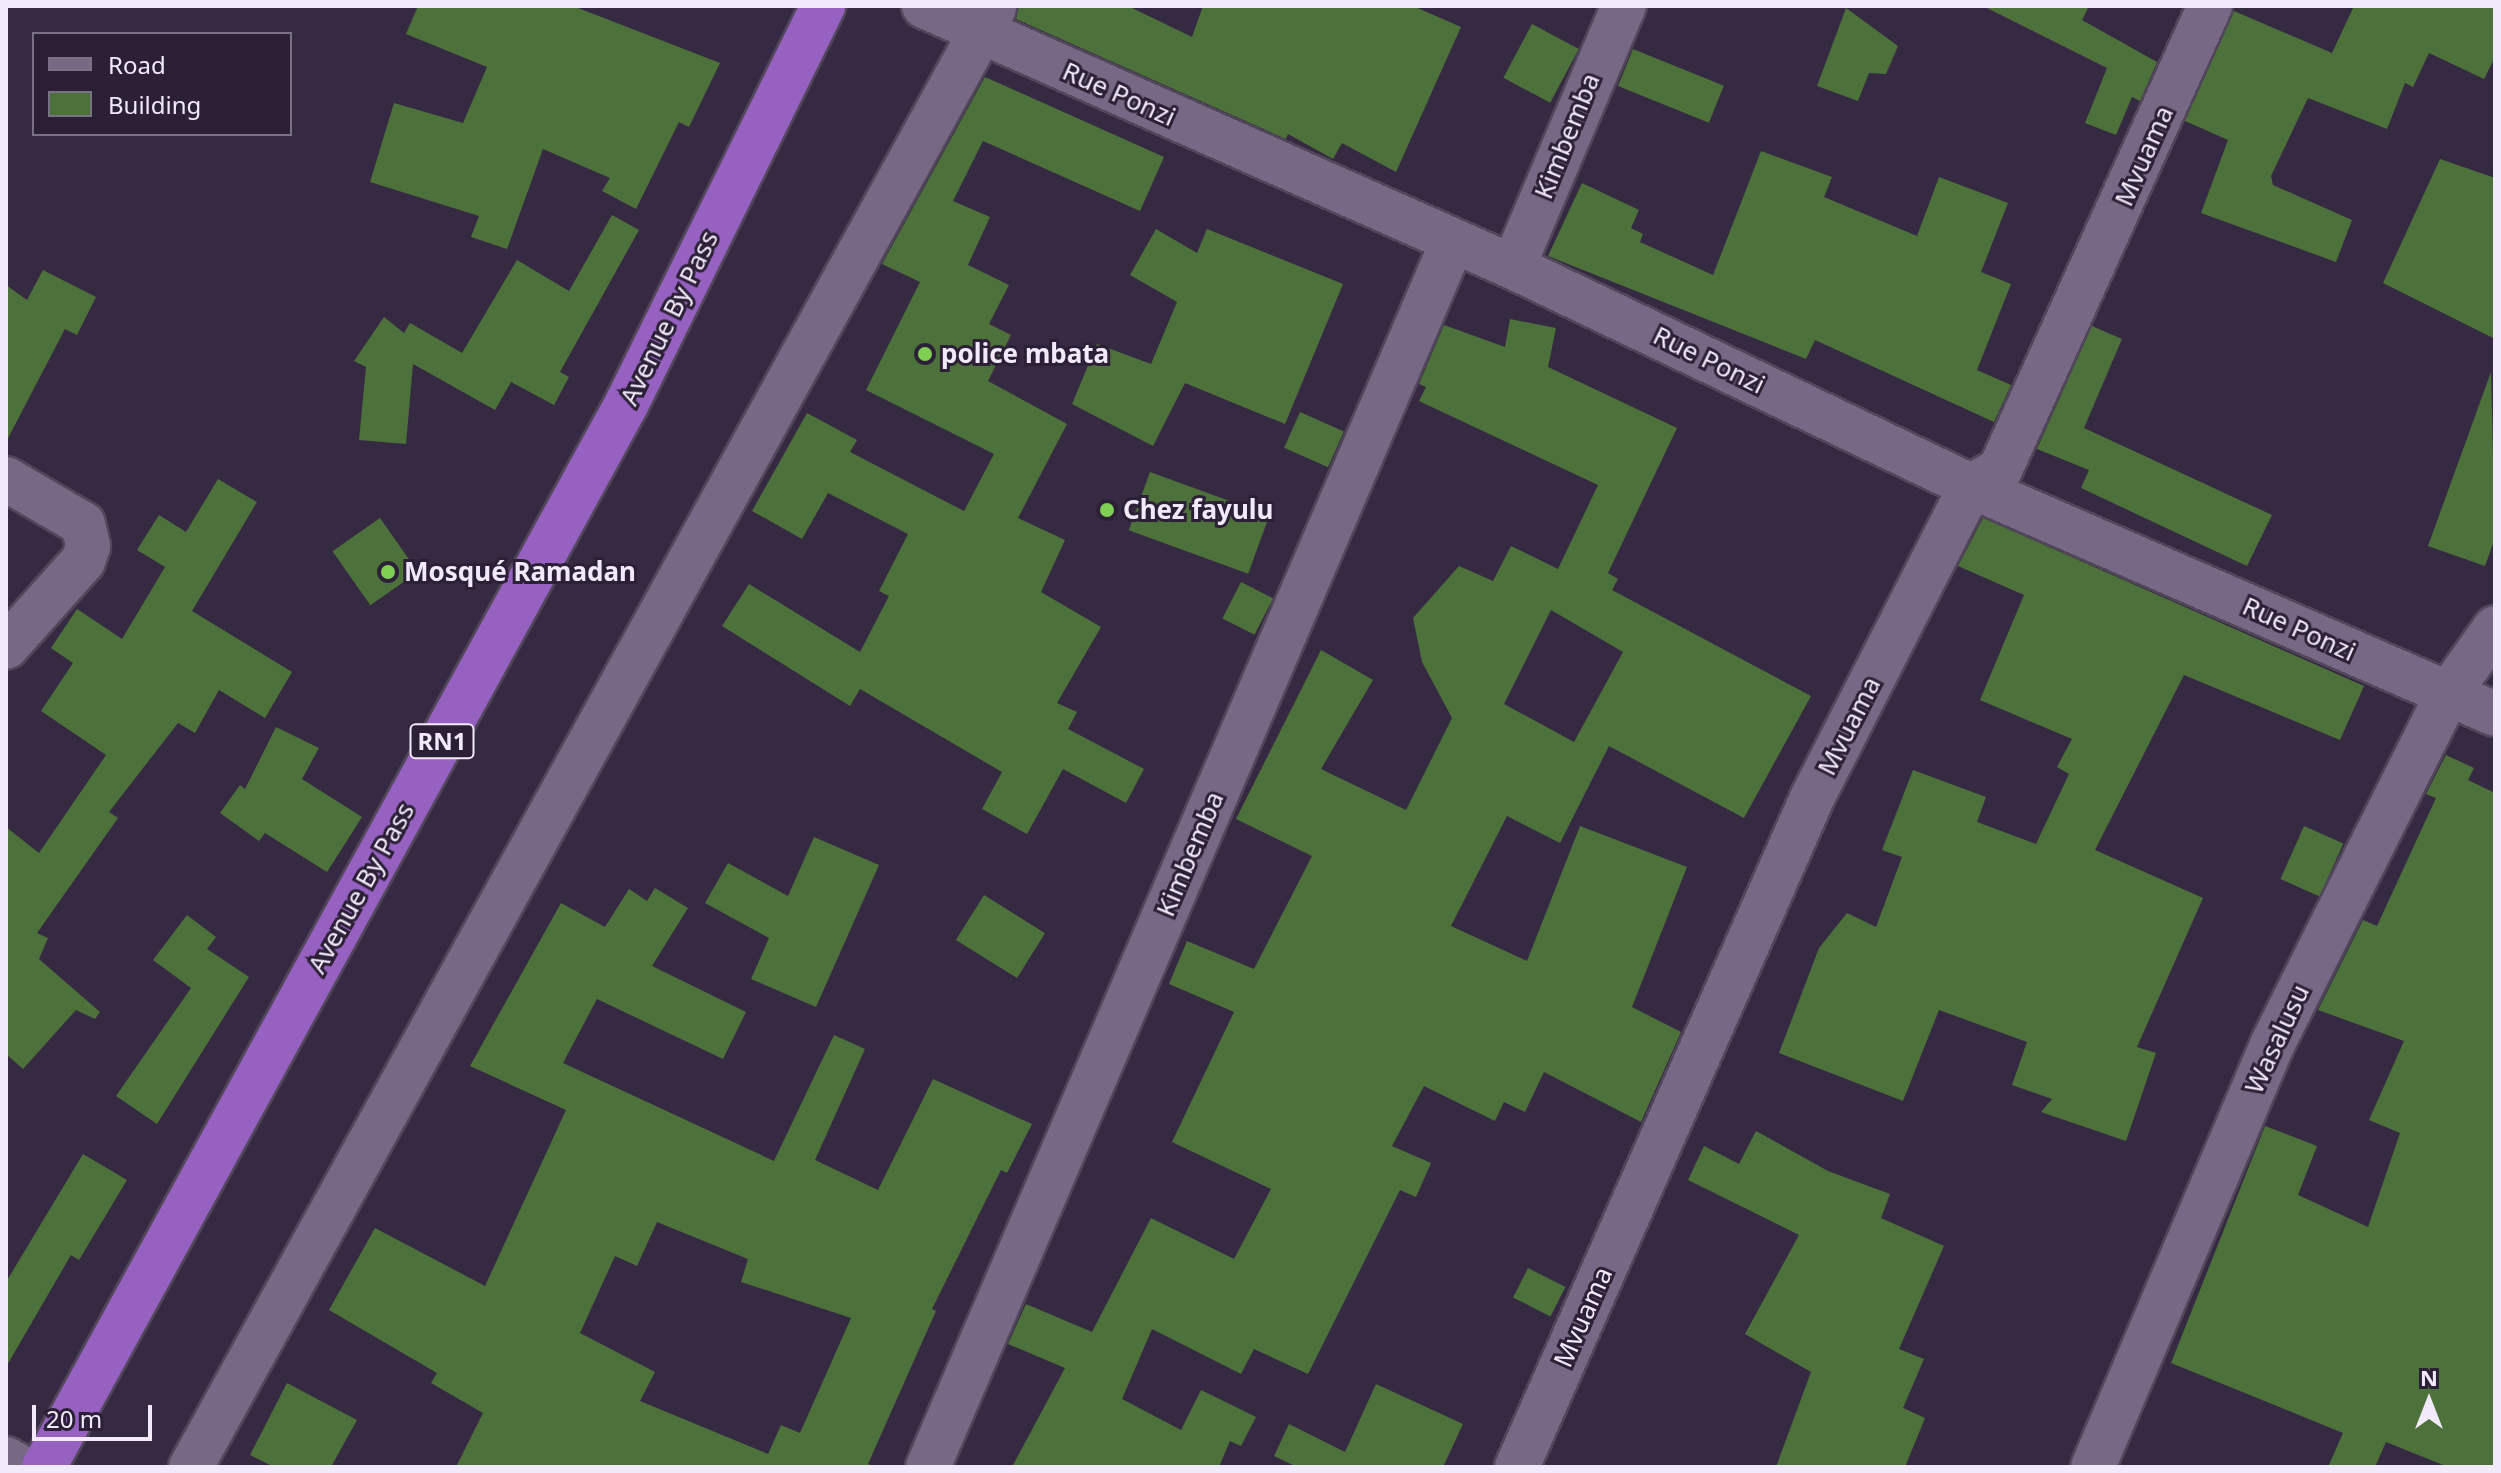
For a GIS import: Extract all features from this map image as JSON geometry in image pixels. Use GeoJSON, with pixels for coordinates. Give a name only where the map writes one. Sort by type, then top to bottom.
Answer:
{"type":"FeatureCollection","features":[{"type":"Feature","properties":{"kind":"highway","name":"Avenue By Pass"},"geometry":{"type":"LineString","coordinates":[[44,1467],[627,403],[823,6]]}},
{"type":"Feature","properties":{"kind":"street","name":"Rue Ponzi"},"geometry":{"type":"LineString","coordinates":[[924,6],[988,20],[1971,486],[2495,714]]}},
{"type":"Feature","properties":{"kind":"street","name":"Kimbemba"},"geometry":{"type":"LineString","coordinates":[[1513,267],[1624,6]]}},
{"type":"Feature","properties":{"kind":"street","name":"Mvuama"},"geometry":{"type":"LineString","coordinates":[[1517,1467],[1812,798],[1971,486],[2000,470],[2210,6]]}},
{"type":"Feature","properties":{"kind":"street"},"geometry":{"type":"LineString","coordinates":[[191,1467],[988,20]]}},
{"type":"Feature","properties":{"kind":"street","name":"Kimbemba"},"geometry":{"type":"LineString","coordinates":[[928,1467],[1453,241]]}},
{"type":"Feature","properties":{"kind":"street"},"geometry":{"type":"LineString","coordinates":[[6,479],[83,524],[88,546],[83,561],[6,647]]}},
{"type":"Feature","properties":{"kind":"street","name":"Wasalusu"},"geometry":{"type":"LineString","coordinates":[[2093,1467],[2272,1045],[2448,694],[2495,628]]}},
{"type":"Feature","properties":{"kind":"street"},"geometry":{"type":"LineString","coordinates":[[6,1459],[20,1467]]}},
{"type":"Feature","properties":{"kind":"building"},"geometry":{"type":"Polygon","coordinates":[[[418,6],[573,6],[720,63],[689,127],[679,122],[636,209],[602,191],[610,178],[543,149],[507,249],[471,237],[479,216],[370,182],[394,103],[463,123],[487,67],[406,34],[418,6]]]}},
{"type":"Feature","properties":{"kind":"building"},"geometry":{"type":"Polygon","coordinates":[[[1019,6],[1128,6],[1192,37],[1203,6],[1413,6],[1461,27],[1396,172],[1342,143],[1333,159],[1288,134],[1286,139],[1016,19],[1019,6]]]}},
{"type":"Feature","properties":{"kind":"building"},"geometry":{"type":"Polygon","coordinates":[[[1983,6],[2089,6],[2082,20],[2157,62],[2140,101],[2132,97],[2116,135],[2085,123],[2107,68],[1983,6]]]}},
{"type":"Feature","properties":{"kind":"building"},"geometry":{"type":"Polygon","coordinates":[[[2354,6],[2495,6],[2495,57],[2484,79],[2429,53],[2413,87],[2405,83],[2387,129],[2308,98],[2271,176],[2273,185],[2352,220],[2336,262],[2201,213],[2228,140],[2185,121],[2234,11],[2332,53],[2354,6]]]}},
{"type":"Feature","properties":{"kind":"building"},"geometry":{"type":"Polygon","coordinates":[[[1846,8],[1898,46],[1886,74],[1869,73],[1858,101],[1817,86],[1846,8]]]}},
{"type":"Feature","properties":{"kind":"building"},"geometry":{"type":"Polygon","coordinates":[[[1532,24],[1579,49],[1550,103],[1503,78],[1532,24]]]}},
{"type":"Feature","properties":{"kind":"building"},"geometry":{"type":"Polygon","coordinates":[[[1633,49],[1724,86],[1709,123],[1618,86],[1633,49]]]}},
{"type":"Feature","properties":{"kind":"building"},"geometry":{"type":"Polygon","coordinates":[[[985,77],[1164,157],[1140,211],[983,141],[953,201],[990,217],[968,265],[1009,285],[989,324],[1011,335],[988,381],[1067,424],[1018,518],[1065,540],[1041,592],[1101,627],[1057,703],[1077,712],[1068,729],[1144,769],[1126,803],[1063,769],[1027,834],[982,809],[1002,772],[860,689],[850,706],[722,626],[749,584],[860,652],[889,596],[879,591],[908,534],[828,493],[802,539],[752,511],[807,413],[857,440],[850,452],[964,511],[994,454],[866,390],[920,282],[882,264],[985,77]]]}},
{"type":"Feature","properties":{"kind":"building"},"geometry":{"type":"Polygon","coordinates":[[[1761,151],[1832,177],[1824,197],[1917,236],[1939,177],[2008,203],[1981,272],[2011,284],[1977,370],[2011,385],[1994,422],[1815,340],[1806,359],[1548,256],[1582,183],[1639,210],[1631,228],[1643,234],[1640,242],[1713,275],[1761,151]]]}},
{"type":"Feature","properties":{"kind":"building"},"geometry":{"type":"Polygon","coordinates":[[[2440,159],[2495,178],[2495,339],[2383,283],[2440,159]]]}},
{"type":"Feature","properties":{"kind":"building"},"geometry":{"type":"Polygon","coordinates":[[[612,215],[639,230],[560,372],[569,377],[554,405],[511,382],[495,410],[413,364],[406,444],[359,440],[366,367],[354,361],[384,317],[404,333],[410,323],[462,353],[517,260],[569,291],[612,215]]]}},
{"type":"Feature","properties":{"kind":"building"},"geometry":{"type":"Polygon","coordinates":[[[1156,229],[1197,253],[1207,229],[1343,284],[1285,424],[1185,383],[1153,446],[1072,404],[1097,344],[1151,364],[1177,302],[1130,275],[1156,229]]]}},
{"type":"Feature","properties":{"kind":"building"},"geometry":{"type":"Polygon","coordinates":[[[43,270],[96,297],[77,335],[65,329],[6,442],[6,285],[27,300],[43,270]]]}},
{"type":"Feature","properties":{"kind":"building"},"geometry":{"type":"Polygon","coordinates":[[[1510,319],[1556,328],[1548,367],[1677,428],[1608,573],[1618,579],[1612,590],[1811,696],[1744,818],[1609,746],[1560,843],[1507,816],[1451,926],[1527,961],[1580,826],[1687,867],[1632,1007],[1681,1032],[1641,1122],[1544,1072],[1525,1112],[1504,1102],[1495,1121],[1424,1086],[1392,1146],[1431,1163],[1416,1197],[1400,1190],[1308,1374],[1254,1349],[1241,1374],[1152,1329],[1122,1399],[1181,1430],[1201,1390],[1256,1417],[1241,1446],[1230,1441],[1219,1467],[1012,1467],[1065,1368],[1008,1344],[1026,1304],[1092,1332],[1151,1218],[1234,1259],[1271,1189],[1172,1142],[1234,1012],[1169,984],[1187,941],[1254,969],[1312,856],[1236,819],[1321,650],[1373,680],[1321,769],[1406,810],[1452,718],[1422,662],[1413,618],[1459,566],[1493,581],[1511,546],[1558,569],[1598,485],[1419,401],[1426,387],[1419,384],[1444,325],[1505,347],[1510,319]],[[1551,610],[1504,704],[1574,742],[1623,652],[1551,610]]]}},
{"type":"Feature","properties":{"kind":"building"},"geometry":{"type":"Polygon","coordinates":[[[2092,326],[2122,339],[2084,428],[2272,515],[2247,566],[2081,488],[2089,470],[2037,449],[2092,326]]]}},
{"type":"Feature","properties":{"kind":"building"},"geometry":{"type":"Polygon","coordinates":[[[2491,372],[2495,538],[2485,566],[2428,546],[2491,372]]]}},
{"type":"Feature","properties":{"kind":"building"},"geometry":{"type":"Polygon","coordinates":[[[1300,412],[1344,432],[1328,467],[1284,448],[1300,412]]]}},
{"type":"Feature","properties":{"kind":"building"},"geometry":{"type":"Polygon","coordinates":[[[1150,472],[1269,515],[1248,574],[1129,530],[1150,472]]]}},
{"type":"Feature","properties":{"kind":"building"},"geometry":{"type":"Polygon","coordinates":[[[218,479],[257,502],[192,611],[292,672],[265,718],[219,690],[195,733],[178,723],[109,812],[118,818],[37,933],[48,938],[39,959],[100,1012],[95,1019],[76,1010],[23,1069],[6,1054],[6,827],[39,853],[106,755],[41,711],[73,663],[51,648],[77,609],[122,639],[165,567],[137,550],[159,515],[186,532],[218,479]]]}},
{"type":"Feature","properties":{"kind":"building"},"geometry":{"type":"Polygon","coordinates":[[[380,518],[418,572],[370,605],[332,551],[380,518]]]}},
{"type":"Feature","properties":{"kind":"building"},"geometry":{"type":"Polygon","coordinates":[[[1983,518],[2364,686],[2340,740],[2184,675],[2095,850],[2203,898],[2137,1047],[2156,1053],[2126,1141],[2041,1112],[2052,1099],[2012,1085],[2027,1042],[1939,1010],[1903,1101],[1779,1053],[1819,948],[1847,913],[1876,927],[1902,857],[1882,850],[1913,770],[1986,797],[1977,822],[2036,844],[2069,774],[2057,767],[2072,739],[1980,700],[2024,595],[1958,566],[1983,518]]]}},
{"type":"Feature","properties":{"kind":"building"},"geometry":{"type":"Polygon","coordinates":[[[1241,582],[1273,598],[1254,635],[1222,619],[1241,582]]]}},
{"type":"Feature","properties":{"kind":"building"},"geometry":{"type":"Polygon","coordinates":[[[276,727],[319,748],[302,779],[362,817],[327,872],[265,833],[259,841],[220,813],[240,785],[245,789],[276,727]]]}},
{"type":"Feature","properties":{"kind":"building"},"geometry":{"type":"Polygon","coordinates":[[[2446,755],[2474,768],[2468,780],[2495,793],[2495,1467],[2448,1467],[2386,1442],[2375,1467],[2328,1467],[2343,1433],[2171,1363],[2265,1126],[2317,1146],[2298,1195],[2368,1227],[2400,1133],[2369,1120],[2404,1041],[2318,1010],[2363,920],[2377,926],[2436,798],[2426,794],[2446,755]]]}},
{"type":"Feature","properties":{"kind":"building"},"geometry":{"type":"Polygon","coordinates":[[[2304,826],[2343,843],[2320,896],[2280,879],[2304,826]]]}},
{"type":"Feature","properties":{"kind":"building"},"geometry":{"type":"Polygon","coordinates":[[[814,837],[879,865],[816,1007],[751,979],[769,938],[705,903],[728,863],[788,896],[814,837]]]}},
{"type":"Feature","properties":{"kind":"building"},"geometry":{"type":"Polygon","coordinates":[[[655,888],[688,908],[652,966],[746,1012],[723,1059],[597,999],[563,1063],[774,1161],[834,1035],[865,1049],[815,1160],[878,1190],[933,1079],[1032,1124],[1007,1173],[1001,1170],[932,1309],[936,1311],[868,1464],[876,1467],[456,1467],[483,1413],[431,1383],[437,1373],[329,1310],[375,1228],[485,1286],[566,1110],[470,1066],[561,903],[605,927],[629,889],[647,901],[655,888]],[[657,1222],[637,1266],[615,1256],[580,1333],[655,1372],[640,1401],[768,1454],[781,1425],[800,1433],[851,1318],[741,1282],[748,1259],[657,1222]]]}},
{"type":"Feature","properties":{"kind":"building"},"geometry":{"type":"Polygon","coordinates":[[[984,895],[1045,933],[1017,978],[956,940],[984,895]]]}},
{"type":"Feature","properties":{"kind":"building"},"geometry":{"type":"Polygon","coordinates":[[[187,915],[216,937],[207,949],[249,977],[157,1124],[116,1096],[191,988],[153,960],[187,915]]]}},
{"type":"Feature","properties":{"kind":"building"},"geometry":{"type":"Polygon","coordinates":[[[1756,1131],[1828,1171],[1890,1194],[1881,1218],[1944,1246],[1899,1349],[1924,1359],[1903,1408],[1925,1418],[1905,1467],[1776,1467],[1811,1372],[1745,1334],[1799,1235],[1688,1180],[1704,1146],[1739,1164],[1756,1131]]]}},
{"type":"Feature","properties":{"kind":"building"},"geometry":{"type":"Polygon","coordinates":[[[83,1154],[127,1180],[79,1260],[71,1255],[6,1367],[6,1282],[83,1154]]]}},
{"type":"Feature","properties":{"kind":"building"},"geometry":{"type":"Polygon","coordinates":[[[1528,1268],[1565,1287],[1550,1316],[1513,1297],[1528,1268]]]}},
{"type":"Feature","properties":{"kind":"building"},"geometry":{"type":"Polygon","coordinates":[[[287,1383],[357,1420],[331,1467],[274,1467],[250,1455],[287,1383]]]}},
{"type":"Feature","properties":{"kind":"building"},"geometry":{"type":"Polygon","coordinates":[[[1376,1384],[1463,1424],[1443,1467],[1297,1467],[1274,1456],[1289,1424],[1345,1452],[1376,1384]]]}},
{"type":"Feature","properties":{"kind":"place","name":"police mbata"},"geometry":{"type":"Point","coordinates":[925,354]}},
{"type":"Feature","properties":{"kind":"place","name":"Chez fayulu"},"geometry":{"type":"Point","coordinates":[1107,510]}},
{"type":"Feature","properties":{"kind":"place","name":"Mosqué Ramadan"},"geometry":{"type":"Point","coordinates":[388,572]}}]}
